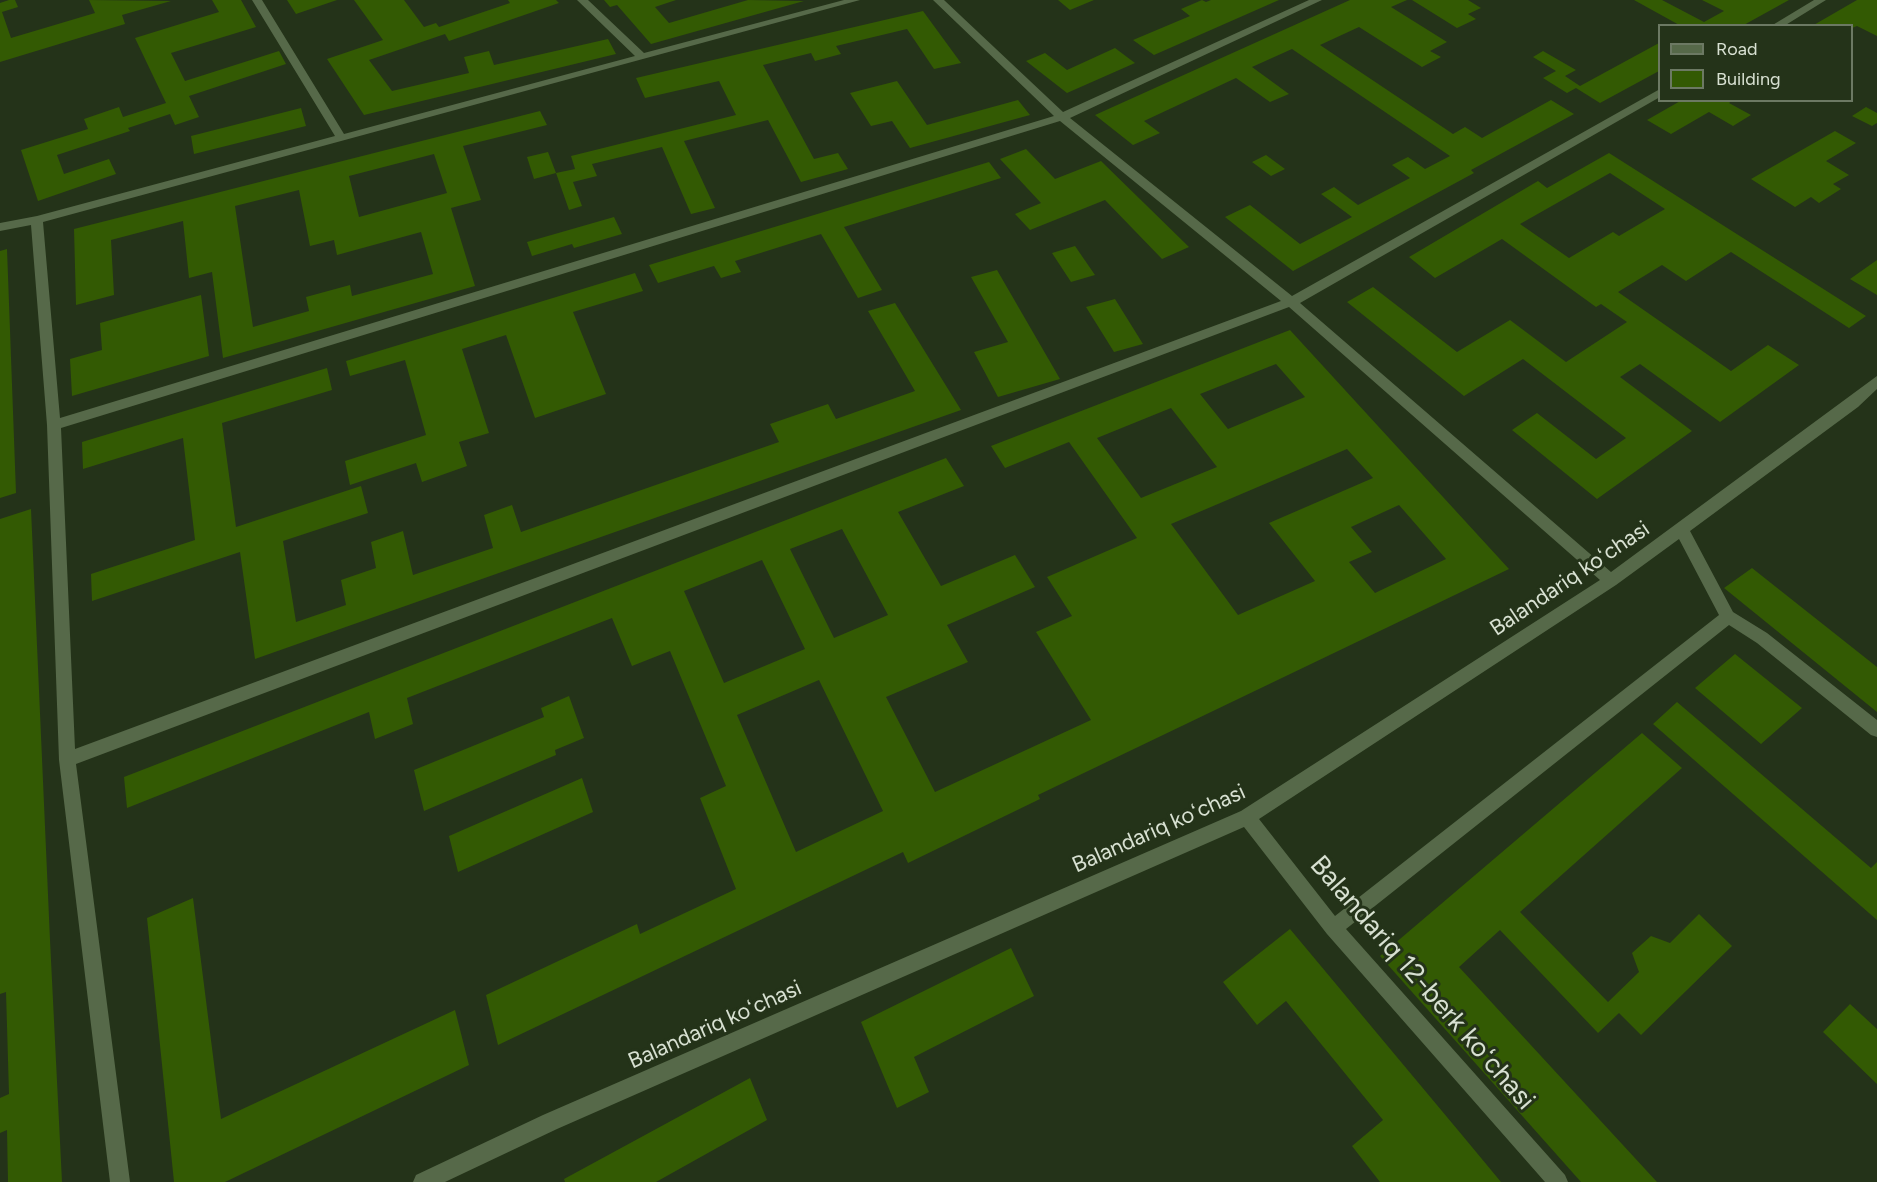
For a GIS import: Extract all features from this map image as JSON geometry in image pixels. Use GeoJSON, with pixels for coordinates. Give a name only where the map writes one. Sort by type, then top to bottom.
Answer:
{"type":"FeatureCollection","features":[{"type":"Feature","properties":{"kind":"street"},"geometry":{"type":"LineString","coordinates":[[257,0],[341,137]]}},
{"type":"Feature","properties":{"kind":"street"},"geometry":{"type":"LineString","coordinates":[[582,0],[642,57]]}},
{"type":"Feature","properties":{"kind":"street"},"geometry":{"type":"LineString","coordinates":[[1,224],[37,220],[855,0]]}},
{"type":"Feature","properties":{"kind":"street"},"geometry":{"type":"LineString","coordinates":[[938,0],[1062,117],[1291,302],[1611,581]]}},
{"type":"Feature","properties":{"kind":"street"},"geometry":{"type":"LineString","coordinates":[[54,425],[1062,117],[1317,0]]}},
{"type":"Feature","properties":{"kind":"street"},"geometry":{"type":"LineString","coordinates":[[1779,24],[1821,0]]}},
{"type":"Feature","properties":{"kind":"street"},"geometry":{"type":"LineString","coordinates":[[67,760],[1291,302],[1658,93]]}},
{"type":"Feature","properties":{"kind":"street"},"geometry":{"type":"LineString","coordinates":[[37,220],[54,425],[67,760],[120,1182]]}},
{"type":"Feature","properties":{"kind":"street","name":"Balandariq koʻchasi"},"geometry":{"type":"LineString","coordinates":[[423,1182],[550,1122],[1247,817],[1611,581],[1853,403],[1877,381]]}},
{"type":"Feature","properties":{"kind":"street"},"geometry":{"type":"LineString","coordinates":[[1681,529],[1728,617],[1762,638],[1877,730]]}},
{"type":"Feature","properties":{"kind":"street"},"geometry":{"type":"LineString","coordinates":[[1333,928],[1728,617]]}},
{"type":"Feature","properties":{"kind":"street","name":"Balandariq 12-berk koʻchasi"},"geometry":{"type":"LineString","coordinates":[[1247,817],[1333,928],[1558,1182]]}},
{"type":"Feature","properties":{"kind":"building"},"geometry":{"type":"Polygon","coordinates":[[[15,0],[18,7],[2,12],[11,38],[95,13],[89,0],[171,1],[122,15],[125,24],[0,62],[0,3],[15,0]]]}},
{"type":"Feature","properties":{"kind":"building"},"geometry":{"type":"Polygon","coordinates":[[[212,0],[241,0],[256,27],[171,53],[185,81],[279,51],[286,64],[189,96],[199,117],[175,125],[170,114],[128,128],[130,131],[57,155],[64,174],[109,159],[116,174],[38,201],[21,150],[88,129],[84,119],[119,107],[123,117],[166,103],[135,38],[219,12],[212,0]]]}},
{"type":"Feature","properties":{"kind":"building"},"geometry":{"type":"Polygon","coordinates":[[[287,0],[337,0],[296,14],[287,0]]]}},
{"type":"Feature","properties":{"kind":"building"},"geometry":{"type":"Polygon","coordinates":[[[354,0],[404,0],[424,27],[436,23],[439,27],[510,3],[508,0],[556,0],[559,3],[449,41],[445,34],[369,60],[392,91],[469,73],[464,57],[489,51],[494,65],[608,39],[616,54],[364,115],[327,59],[383,40],[354,0]]]}},
{"type":"Feature","properties":{"kind":"building"},"geometry":{"type":"Polygon","coordinates":[[[604,0],[676,0],[655,7],[669,23],[748,0],[804,1],[651,44],[617,5],[610,7],[604,0]]]}},
{"type":"Feature","properties":{"kind":"building"},"geometry":{"type":"Polygon","coordinates":[[[1058,0],[1094,0],[1070,10],[1058,0]]]}},
{"type":"Feature","properties":{"kind":"building"},"geometry":{"type":"Polygon","coordinates":[[[1202,0],[1206,2],[1211,0],[1279,0],[1154,55],[1133,40],[1190,16],[1181,9],[1202,0]]]}},
{"type":"Feature","properties":{"kind":"building"},"geometry":{"type":"Polygon","coordinates":[[[1350,0],[1407,0],[1391,7],[1447,42],[1430,51],[1441,57],[1422,67],[1359,27],[1320,45],[1453,134],[1465,127],[1482,138],[1551,100],[1574,114],[1471,170],[1474,173],[1293,271],[1225,217],[1250,205],[1300,244],[1352,217],[1321,194],[1334,187],[1358,205],[1410,178],[1392,165],[1408,157],[1425,169],[1450,156],[1292,49],[1252,67],[1289,94],[1270,102],[1236,78],[1144,121],[1160,133],[1133,145],[1095,115],[1350,0]]]}},
{"type":"Feature","properties":{"kind":"building"},"geometry":{"type":"Polygon","coordinates":[[[1412,0],[1468,0],[1481,8],[1468,14],[1476,19],[1457,28],[1412,0]]]}},
{"type":"Feature","properties":{"kind":"building"},"geometry":{"type":"Polygon","coordinates":[[[1634,0],[1662,0],[1704,22],[1724,11],[1702,0],[1789,0],[1746,24],[1677,24],[1634,0]]]}},
{"type":"Feature","properties":{"kind":"building"},"geometry":{"type":"Polygon","coordinates":[[[1857,0],[1877,0],[1877,36],[1857,26],[1853,28],[1853,24],[1815,24],[1857,0]]]}},
{"type":"Feature","properties":{"kind":"building"},"geometry":{"type":"Polygon","coordinates":[[[923,11],[961,63],[934,69],[907,29],[836,46],[841,54],[815,61],[811,53],[763,65],[814,159],[838,153],[848,169],[801,182],[768,120],[684,141],[715,208],[691,214],[662,147],[592,164],[597,176],[573,182],[582,206],[569,210],[556,173],[575,169],[571,156],[736,115],[719,81],[645,98],[636,78],[923,11]]]}},
{"type":"Feature","properties":{"kind":"building"},"geometry":{"type":"Polygon","coordinates":[[[1658,44],[1658,72],[1600,103],[1576,88],[1567,93],[1543,78],[1556,71],[1533,57],[1543,51],[1576,70],[1565,76],[1580,86],[1658,44]]]}},
{"type":"Feature","properties":{"kind":"building"},"geometry":{"type":"Polygon","coordinates":[[[1115,48],[1135,63],[1067,93],[1026,61],[1045,53],[1067,70],[1115,48]]]}},
{"type":"Feature","properties":{"kind":"building"},"geometry":{"type":"Polygon","coordinates":[[[897,81],[927,125],[1018,100],[1030,115],[910,148],[892,121],[871,126],[850,93],[897,81]]]}},
{"type":"Feature","properties":{"kind":"building"},"geometry":{"type":"Polygon","coordinates":[[[1678,102],[1730,102],[1751,115],[1733,126],[1709,112],[1671,134],[1647,120],[1678,102]]]}},
{"type":"Feature","properties":{"kind":"building"},"geometry":{"type":"Polygon","coordinates":[[[1866,107],[1877,113],[1877,123],[1872,126],[1852,116],[1866,107]]]}},
{"type":"Feature","properties":{"kind":"building"},"geometry":{"type":"Polygon","coordinates":[[[301,108],[306,126],[194,154],[191,136],[301,108]]]}},
{"type":"Feature","properties":{"kind":"building"},"geometry":{"type":"Polygon","coordinates":[[[540,111],[547,125],[463,146],[481,200],[451,208],[475,286],[223,358],[212,272],[189,278],[183,221],[111,240],[114,295],[76,305],[74,229],[540,111]],[[434,154],[349,176],[359,217],[447,193],[434,154]],[[299,190],[235,206],[253,327],[309,311],[306,297],[350,285],[352,296],[433,274],[421,232],[337,255],[334,240],[310,246],[299,190]]]}},
{"type":"Feature","properties":{"kind":"building"},"geometry":{"type":"Polygon","coordinates":[[[1835,131],[1856,143],[1826,161],[1849,175],[1833,184],[1841,189],[1819,203],[1811,197],[1795,207],[1751,179],[1835,131]]]}},
{"type":"Feature","properties":{"kind":"building"},"geometry":{"type":"Polygon","coordinates":[[[1026,149],[1055,179],[1101,161],[1189,247],[1162,259],[1105,200],[1030,230],[1015,214],[1041,203],[1000,159],[1026,149]]]}},
{"type":"Feature","properties":{"kind":"building"},"geometry":{"type":"Polygon","coordinates":[[[548,152],[556,173],[534,179],[527,157],[548,152]]]}},
{"type":"Feature","properties":{"kind":"building"},"geometry":{"type":"Polygon","coordinates":[[[1609,153],[1866,316],[1849,328],[1731,252],[1686,281],[1662,265],[1618,292],[1731,371],[1768,345],[1799,365],[1720,422],[1640,364],[1620,377],[1692,431],[1597,499],[1512,430],[1537,413],[1596,459],[1626,438],[1523,359],[1464,396],[1347,302],[1373,287],[1457,352],[1510,320],[1566,362],[1627,322],[1601,304],[1596,307],[1502,239],[1435,278],[1409,257],[1538,181],[1547,188],[1609,153]],[[1610,173],[1520,224],[1569,258],[1613,232],[1619,236],[1665,209],[1610,173]]]}},
{"type":"Feature","properties":{"kind":"building"},"geometry":{"type":"Polygon","coordinates":[[[1266,155],[1285,169],[1271,176],[1252,162],[1266,155]]]}},
{"type":"Feature","properties":{"kind":"building"},"geometry":{"type":"Polygon","coordinates":[[[989,162],[1001,178],[844,227],[882,290],[858,298],[821,234],[735,261],[741,272],[721,278],[714,266],[658,283],[649,265],[989,162]]]}},
{"type":"Feature","properties":{"kind":"building"},"geometry":{"type":"Polygon","coordinates":[[[614,217],[622,234],[574,248],[572,244],[532,256],[527,242],[614,217]]]}},
{"type":"Feature","properties":{"kind":"building"},"geometry":{"type":"Polygon","coordinates":[[[1075,246],[1095,275],[1071,282],[1052,253],[1075,246]]]}},
{"type":"Feature","properties":{"kind":"building"},"geometry":{"type":"Polygon","coordinates":[[[7,249],[16,493],[0,498],[0,251],[7,249]]]}},
{"type":"Feature","properties":{"kind":"building"},"geometry":{"type":"Polygon","coordinates":[[[1877,260],[1877,295],[1850,279],[1877,260]]]}},
{"type":"Feature","properties":{"kind":"building"},"geometry":{"type":"Polygon","coordinates":[[[997,270],[1060,379],[998,397],[974,352],[1008,342],[971,277],[997,270]]]}},
{"type":"Feature","properties":{"kind":"building"},"geometry":{"type":"Polygon","coordinates":[[[635,273],[643,291],[573,312],[606,394],[535,418],[506,335],[462,349],[489,433],[459,442],[467,466],[422,482],[416,463],[350,485],[345,461],[426,435],[405,360],[350,376],[346,361],[635,273]]]}},
{"type":"Feature","properties":{"kind":"building"},"geometry":{"type":"Polygon","coordinates":[[[201,295],[209,356],[72,396],[70,359],[102,350],[100,323],[201,295]]]}},
{"type":"Feature","properties":{"kind":"building"},"geometry":{"type":"Polygon","coordinates":[[[1115,299],[1143,344],[1114,352],[1086,307],[1115,299]]]}},
{"type":"Feature","properties":{"kind":"building"},"geometry":{"type":"Polygon","coordinates":[[[895,303],[961,410],[255,659],[240,552],[92,601],[91,574],[195,540],[183,438],[83,469],[82,442],[327,368],[332,390],[222,423],[236,527],[361,486],[368,513],[283,541],[296,622],[346,605],[341,580],[376,568],[371,542],[403,531],[413,575],[493,548],[484,515],[512,505],[521,532],[779,442],[770,424],[828,404],[836,419],[915,391],[868,311],[895,303]]]}},
{"type":"Feature","properties":{"kind":"building"},"geometry":{"type":"Polygon","coordinates":[[[1290,330],[1509,569],[1038,795],[1040,799],[908,863],[903,852],[498,1045],[486,995],[637,924],[640,934],[736,889],[700,798],[726,786],[670,651],[632,666],[612,618],[407,698],[413,724],[375,739],[369,712],[127,808],[124,777],[946,458],[964,486],[898,512],[941,586],[1015,555],[1035,587],[947,625],[968,662],[886,697],[935,792],[1091,720],[1036,632],[1072,616],[1047,577],[1137,538],[1069,442],[1005,468],[991,446],[1290,330]],[[1276,364],[1200,394],[1228,429],[1305,397],[1276,364]],[[1171,408],[1097,438],[1141,498],[1217,467],[1171,408]],[[1347,449],[1171,524],[1238,615],[1315,581],[1269,523],[1373,478],[1347,449]],[[1399,505],[1351,527],[1372,552],[1349,562],[1375,593],[1446,559],[1399,505]],[[842,529],[790,549],[834,638],[888,615],[842,529]],[[762,560],[684,591],[724,683],[805,649],[762,560]],[[819,680],[737,715],[796,852],[883,811],[819,680]]]}},
{"type":"Feature","properties":{"kind":"building"},"geometry":{"type":"Polygon","coordinates":[[[31,509],[62,1182],[8,1182],[7,1130],[0,1133],[0,1098],[9,1094],[6,992],[0,994],[0,519],[31,509]]]}},
{"type":"Feature","properties":{"kind":"building"},"geometry":{"type":"Polygon","coordinates":[[[1752,568],[1877,667],[1877,712],[1724,588],[1752,568]]]}},
{"type":"Feature","properties":{"kind":"building"},"geometry":{"type":"Polygon","coordinates":[[[1735,654],[1802,708],[1761,744],[1695,688],[1735,654]]]}},
{"type":"Feature","properties":{"kind":"building"},"geometry":{"type":"Polygon","coordinates":[[[569,696],[584,738],[555,750],[556,755],[424,811],[414,770],[544,717],[541,708],[569,696]]]}},
{"type":"Feature","properties":{"kind":"building"},"geometry":{"type":"Polygon","coordinates":[[[1677,702],[1871,868],[1877,862],[1877,920],[1653,724],[1677,702]]]}},
{"type":"Feature","properties":{"kind":"building"},"geometry":{"type":"Polygon","coordinates":[[[1642,733],[1682,768],[1520,912],[1608,1002],[1639,972],[1632,953],[1651,936],[1670,943],[1699,914],[1732,946],[1641,1035],[1619,1013],[1598,1033],[1500,930],[1459,967],[1657,1182],[1581,1182],[1380,956],[1642,733]]]}},
{"type":"Feature","properties":{"kind":"building"},"geometry":{"type":"Polygon","coordinates":[[[582,778],[593,812],[458,872],[449,836],[582,778]]]}},
{"type":"Feature","properties":{"kind":"building"},"geometry":{"type":"Polygon","coordinates":[[[193,898],[221,1119],[455,1010],[469,1065],[225,1182],[174,1182],[147,918],[193,898]]]}},
{"type":"Feature","properties":{"kind":"building"},"geometry":{"type":"Polygon","coordinates":[[[1290,929],[1501,1182],[1380,1182],[1352,1146],[1383,1120],[1286,1001],[1257,1025],[1223,982],[1290,929]]]}},
{"type":"Feature","properties":{"kind":"building"},"geometry":{"type":"Polygon","coordinates":[[[1011,948],[1034,996],[914,1057],[929,1092],[897,1108],[861,1022],[1011,948]]]}},
{"type":"Feature","properties":{"kind":"building"},"geometry":{"type":"Polygon","coordinates":[[[1850,1004],[1877,1029],[1877,1084],[1823,1032],[1850,1004]]]}},
{"type":"Feature","properties":{"kind":"building"},"geometry":{"type":"Polygon","coordinates":[[[750,1078],[767,1120],[656,1182],[565,1182],[564,1179],[750,1078]]]}}]}
